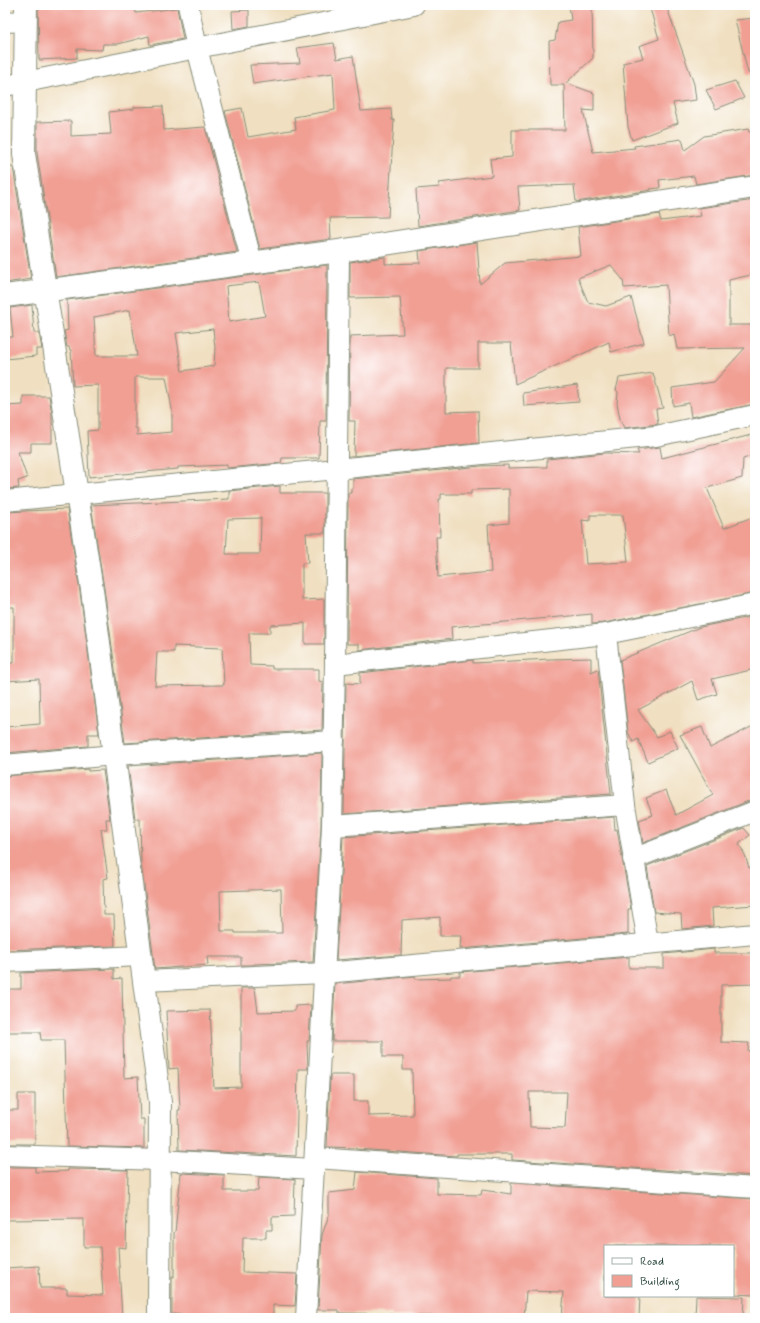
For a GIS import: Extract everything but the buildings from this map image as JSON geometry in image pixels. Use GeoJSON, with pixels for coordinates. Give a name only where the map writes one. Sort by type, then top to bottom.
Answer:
{"type":"FeatureCollection","features":[{"type":"Feature","properties":{"kind":"street"},"geometry":{"type":"LineString","coordinates":[[188,5],[197,48],[252,263]]}},
{"type":"Feature","properties":{"kind":"street"},"geometry":{"type":"LineString","coordinates":[[15,84],[414,5]]}},
{"type":"Feature","properties":{"kind":"street"},"geometry":{"type":"LineString","coordinates":[[19,16],[15,84],[24,154],[92,590],[160,1102],[159,1318]]}},
{"type":"Feature","properties":{"kind":"street"},"geometry":{"type":"LineString","coordinates":[[5,296],[339,251],[755,187]]}},
{"type":"Feature","properties":{"kind":"street"},"geometry":{"type":"LineString","coordinates":[[306,1318],[332,826],[339,251]]}},
{"type":"Feature","properties":{"kind":"street"},"geometry":{"type":"LineString","coordinates":[[5,501],[656,436],[755,415]]}},
{"type":"Feature","properties":{"kind":"street"},"geometry":{"type":"LineString","coordinates":[[335,664],[606,634],[755,604]]}},
{"type":"Feature","properties":{"kind":"street"},"geometry":{"type":"LineString","coordinates":[[606,634],[625,805],[648,943]]}},
{"type":"Feature","properties":{"kind":"street"},"geometry":{"type":"LineString","coordinates":[[5,765],[114,755],[334,741]]}},
{"type":"Feature","properties":{"kind":"street"},"geometry":{"type":"LineString","coordinates":[[332,826],[625,805]]}},
{"type":"Feature","properties":{"kind":"street"},"geometry":{"type":"LineString","coordinates":[[633,859],[755,811]]}},
{"type":"Feature","properties":{"kind":"street"},"geometry":{"type":"LineString","coordinates":[[144,981],[325,973],[755,934]]}},
{"type":"Feature","properties":{"kind":"street"},"geometry":{"type":"LineString","coordinates":[[5,962],[141,956]]}},
{"type":"Feature","properties":{"kind":"street"},"geometry":{"type":"LineString","coordinates":[[5,1155],[314,1163],[755,1188]]}}]}
